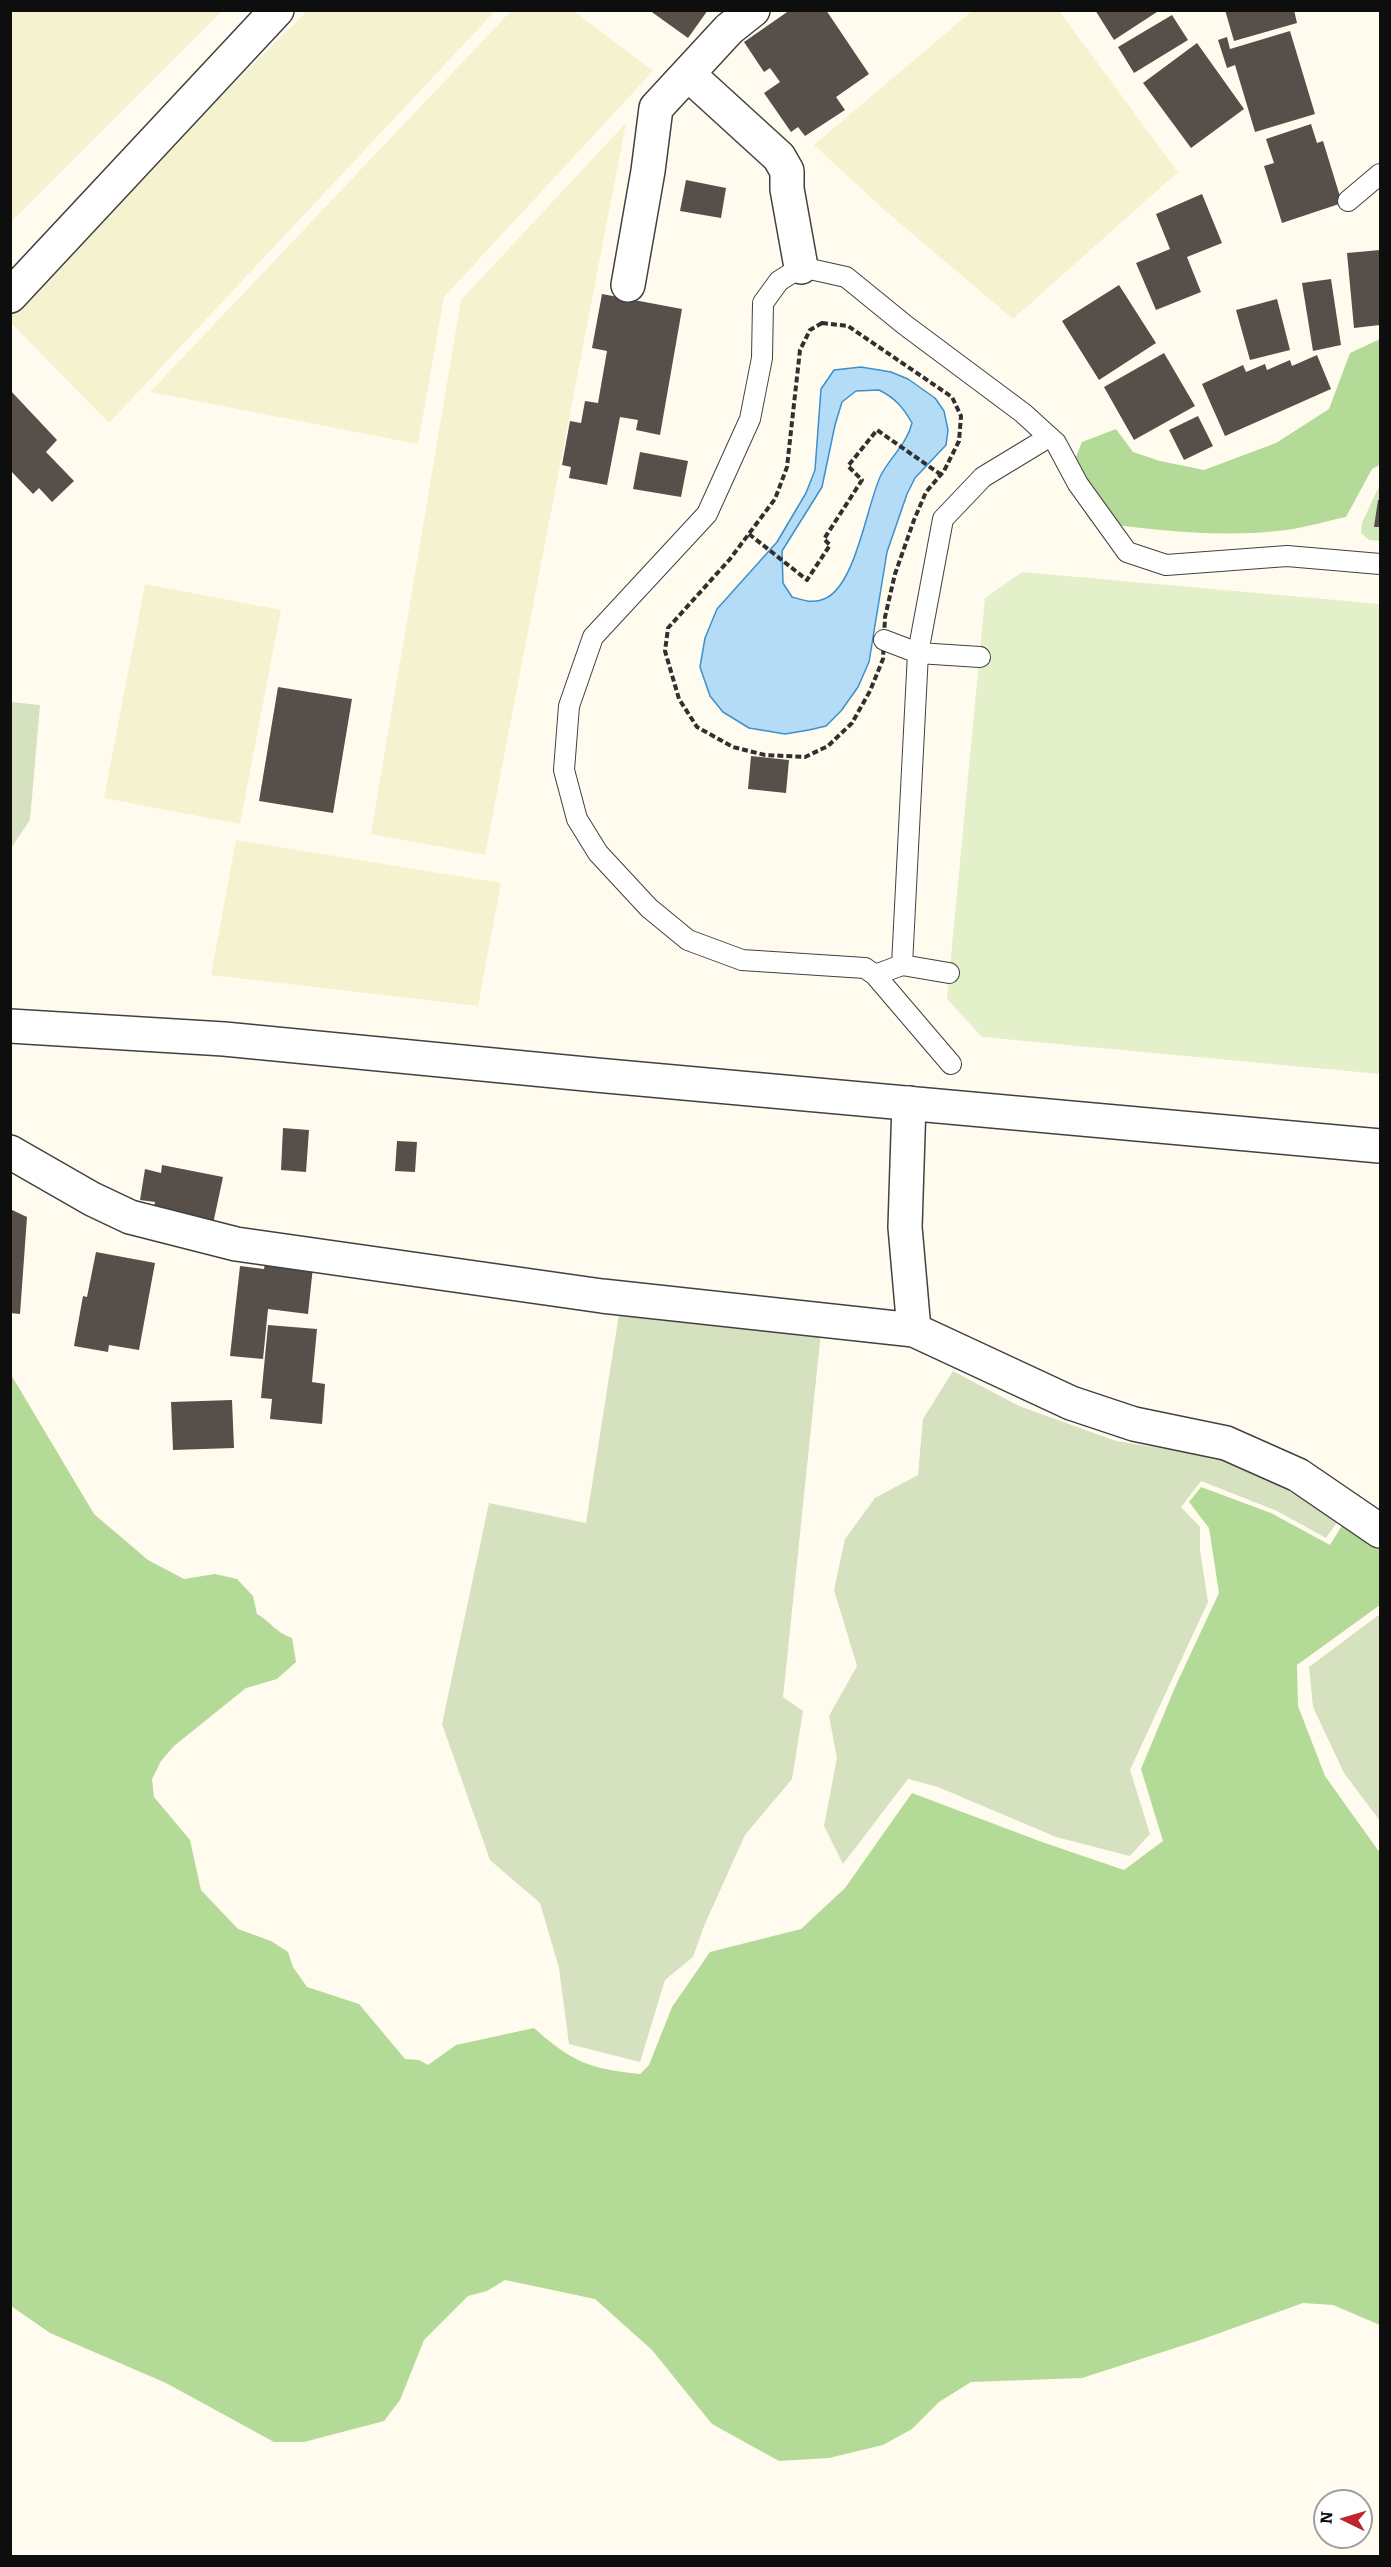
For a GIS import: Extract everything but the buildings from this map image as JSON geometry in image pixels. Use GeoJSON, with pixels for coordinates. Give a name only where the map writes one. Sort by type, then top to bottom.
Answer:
{"type":"FeatureCollection","features":[{"type":"Feature","properties":{"kind":"street"},"geometry":{"type":"LineString","coordinates":[[10,296],[246,46],[276,10]]}},
{"type":"Feature","properties":{"kind":"street"},"geometry":{"type":"LineString","coordinates":[[628,285],[648,171],[656,108],[729,29],[753,10]]}},
{"type":"Feature","properties":{"kind":"street"},"geometry":{"type":"LineString","coordinates":[[688,74],[778,157],[787,171],[787,189],[801,267]]}},
{"type":"Feature","properties":{"kind":"street"},"geometry":{"type":"LineString","coordinates":[[10,1026],[224,1039],[1380,1146]]}},
{"type":"Feature","properties":{"kind":"street"},"geometry":{"type":"LineString","coordinates":[[909,1103],[905,1227],[914,1330]]}},
{"type":"Feature","properties":{"kind":"street"},"geometry":{"type":"LineString","coordinates":[[10,1152],[92,1199],[130,1217],[236,1244],[602,1296],[914,1330],[1071,1404],[1134,1424],[1226,1443],[1298,1475],[1380,1531]]}},
{"type":"Feature","properties":{"kind":"lane"},"geometry":{"type":"LineString","coordinates":[[1348,201],[1380,174]]}},
{"type":"Feature","properties":{"kind":"lane"},"geometry":{"type":"LineString","coordinates":[[951,1064],[875,975],[865,968],[742,960],[688,940],[649,908],[598,853],[578,819],[564,770],[569,706],[593,637],[707,514],[750,419],[762,358],[764,303],[779,280],[801,267],[846,277],[905,325],[1023,413],[1056,443],[1078,484],[1127,552],[1166,566],[1287,556],[1380,564]]}},
{"type":"Feature","properties":{"kind":"lane"},"geometry":{"type":"LineString","coordinates":[[902,965],[918,653],[943,519],[983,477],[1049,437]]}},
{"type":"Feature","properties":{"kind":"lane"},"geometry":{"type":"LineString","coordinates":[[884,640],[918,653],[980,657]]}},
{"type":"Feature","properties":{"kind":"lane"},"geometry":{"type":"LineString","coordinates":[[875,975],[902,965],[949,973]]}},
{"type":"Feature","properties":{"kind":"path"},"geometry":{"type":"LineString","coordinates":[[822,323],[848,326],[952,397],[961,416],[959,441],[941,475],[926,492],[894,574],[885,617],[883,659],[870,692],[852,723],[828,746],[805,757],[765,755],[733,747],[697,726],[679,699],[665,651],[668,628],[701,593],[749,534],[775,499],[787,467],[800,350],[810,330],[822,323]]}},
{"type":"Feature","properties":{"kind":"path"},"geometry":{"type":"LineString","coordinates":[[749,534],[807,580],[831,545],[824,539],[862,480],[848,466],[877,430],[941,475]]}},
{"type":"Feature","properties":{"kind":"shaded area"},"geometry":{"type":"Polygon","coordinates":[[[11,10],[222,11],[11,222],[11,10]]]}},
{"type":"Feature","properties":{"kind":"shaded area"},"geometry":{"type":"Polygon","coordinates":[[[973,10],[1059,11],[1178,172],[1013,319],[889,214],[814,145],[973,10]]]}},
{"type":"Feature","properties":{"kind":"shaded area"},"geometry":{"type":"Polygon","coordinates":[[[307,11],[495,11],[109,423],[11,323],[10,306],[307,11]]]}},
{"type":"Feature","properties":{"kind":"shaded area"},"geometry":{"type":"Polygon","coordinates":[[[511,11],[574,11],[653,71],[444,297],[418,444],[150,392],[511,11]]]}},
{"type":"Feature","properties":{"kind":"shaded area"},"geometry":{"type":"Polygon","coordinates":[[[626,123],[485,855],[371,834],[461,300],[626,123]]]}},
{"type":"Feature","properties":{"kind":"shaded area"},"geometry":{"type":"Polygon","coordinates":[[[145,584],[281,610],[240,824],[104,798],[145,584]]]}},
{"type":"Feature","properties":{"kind":"shaded area"},"geometry":{"type":"Polygon","coordinates":[[[236,840],[501,883],[478,1006],[211,975],[236,840]]]}},
{"type":"Feature","properties":{"kind":"green space"},"geometry":{"type":"Polygon","coordinates":[[[1380,339],[1380,465],[1372,469],[1346,517],[1287,530],[1238,533],[1188,532],[1114,525],[1090,521],[1067,478],[1082,442],[1116,429],[1133,452],[1160,461],[1204,470],[1276,443],[1329,409],[1350,353],[1380,339]]]}},
{"type":"Feature","properties":{"kind":"green space"},"geometry":{"type":"Polygon","coordinates":[[[1380,484],[1380,541],[1369,540],[1361,533],[1362,523],[1380,484]]]}},
{"type":"Feature","properties":{"kind":"green space"},"geometry":{"type":"Polygon","coordinates":[[[1022,572],[1380,604],[1380,1074],[982,1037],[947,999],[985,598],[1022,572]]]}},
{"type":"Feature","properties":{"kind":"green space"},"geometry":{"type":"Polygon","coordinates":[[[11,702],[40,705],[30,820],[11,848],[11,702]]]}},
{"type":"Feature","properties":{"kind":"green space"},"geometry":{"type":"Polygon","coordinates":[[[619,1314],[821,1332],[783,1697],[803,1711],[792,1779],[745,1835],[704,1926],[693,1957],[665,1980],[640,2062],[569,2044],[559,1968],[540,1903],[490,1860],[442,1724],[489,1503],[586,1523],[619,1314]]]}},
{"type":"Feature","properties":{"kind":"green space"},"geometry":{"type":"Polygon","coordinates":[[[953,1371],[1019,1406],[1116,1441],[1228,1459],[1340,1518],[1326,1538],[1277,1511],[1201,1481],[1181,1507],[1200,1527],[1200,1550],[1208,1602],[1130,1770],[1150,1834],[1130,1856],[1056,1837],[938,1787],[908,1779],[843,1864],[824,1826],[837,1758],[829,1716],[857,1666],[834,1590],[845,1539],[875,1498],[918,1475],[923,1419],[953,1371]]]}},
{"type":"Feature","properties":{"kind":"green space"},"geometry":{"type":"Polygon","coordinates":[[[10,1373],[94,1514],[148,1560],[184,1579],[215,1574],[237,1579],[253,1596],[257,1614],[292,1638],[296,1662],[277,1679],[246,1688],[174,1746],[161,1761],[152,1779],[154,1797],[190,1840],[201,1890],[238,1929],[271,1941],[288,1952],[293,1967],[307,1987],[359,2004],[405,2059],[419,2060],[428,2065],[456,2045],[534,2028],[547,2040],[582,2062],[640,2074],[649,2065],[672,2007],[710,1952],[801,1929],[845,1888],[912,1793],[1124,1870],[1163,1841],[1141,1769],[1176,1685],[1219,1593],[1209,1528],[1189,1502],[1201,1487],[1271,1513],[1330,1545],[1346,1519],[1380,1543],[1380,1605],[1297,1665],[1298,1706],[1325,1776],[1380,1853],[1380,2325],[1333,2305],[1303,2303],[1203,2339],[1082,2378],[971,2382],[939,2402],[912,2429],[883,2445],[829,2458],[779,2461],[712,2424],[652,2350],[595,2299],[505,2280],[487,2291],[468,2296],[424,2340],[400,2400],[384,2421],[304,2442],[274,2442],[166,2383],[50,2333],[11,2306],[10,1373]]]}},
{"type":"Feature","properties":{"kind":"green space"},"geometry":{"type":"Polygon","coordinates":[[[1380,1614],[1380,1821],[1344,1773],[1313,1707],[1309,1667],[1380,1614]]]}},
{"type":"Feature","properties":{"kind":"water"},"geometry":{"type":"Polygon","coordinates":[[[861,367],[891,372],[908,379],[935,398],[944,411],[948,430],[946,445],[915,478],[907,494],[887,552],[869,662],[858,687],[841,711],[826,726],[785,734],[749,728],[723,712],[710,696],[700,667],[705,638],[717,609],[777,542],[806,493],[815,470],[821,389],[834,370],[861,367]],[[879,390],[856,391],[842,402],[822,487],[782,551],[783,583],[792,597],[812,601],[820,600],[835,591],[852,562],[881,475],[910,430],[912,423],[905,412],[890,396],[879,390]]]}}]}
